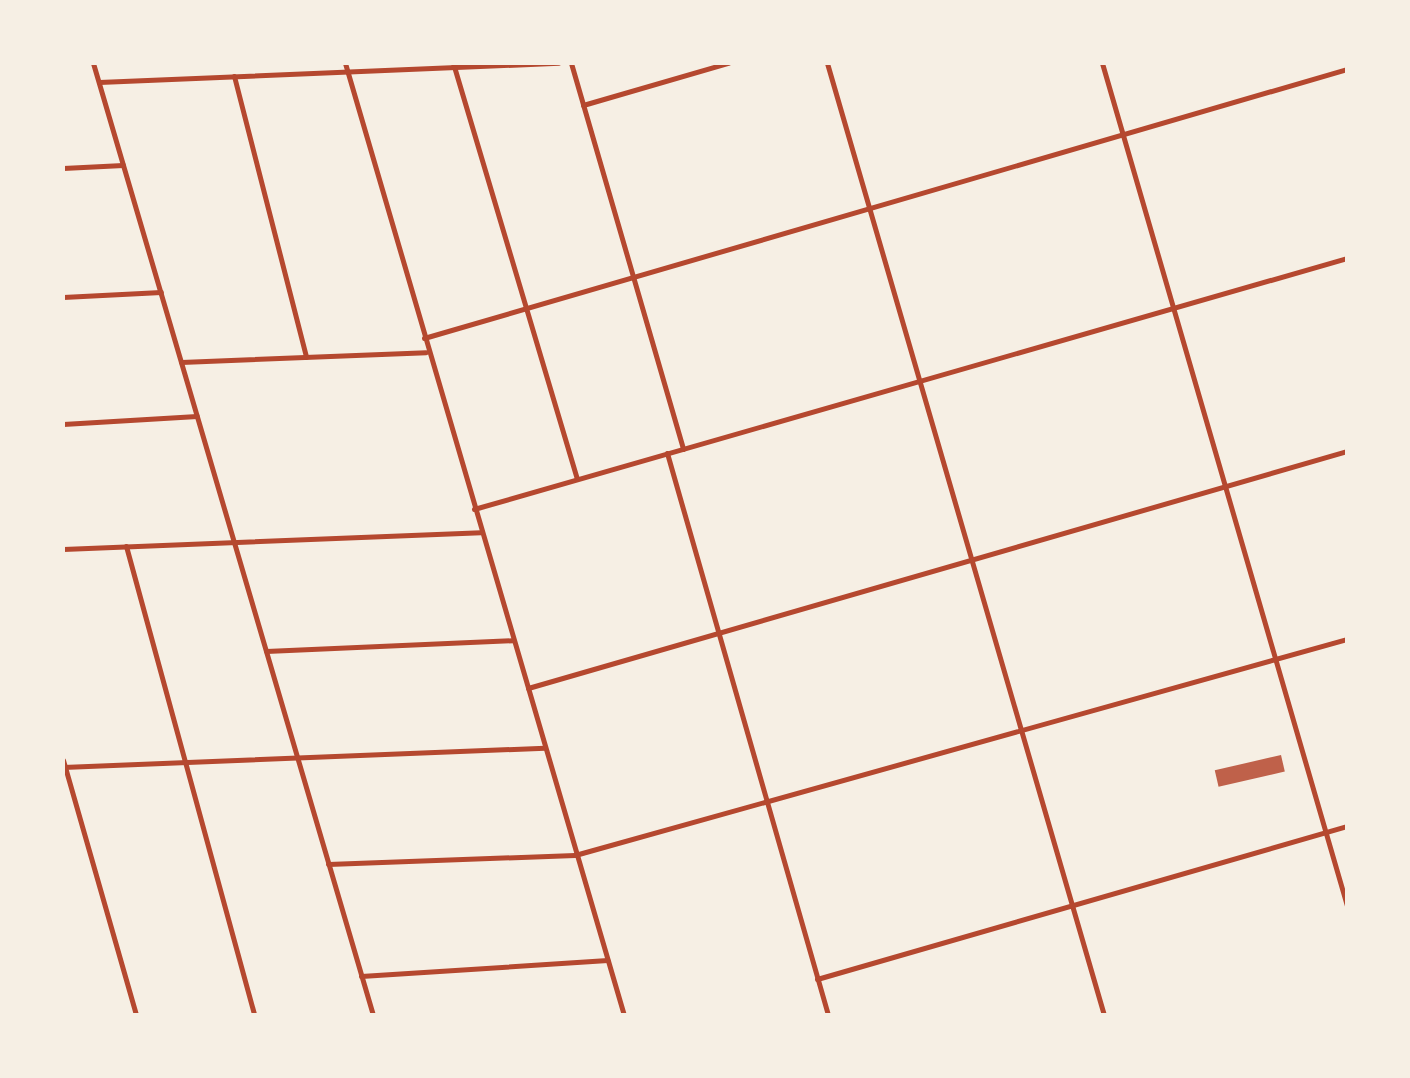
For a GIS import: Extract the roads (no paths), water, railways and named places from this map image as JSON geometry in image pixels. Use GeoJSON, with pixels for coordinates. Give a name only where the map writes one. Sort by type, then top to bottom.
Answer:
{"type":"FeatureCollection","features":[{"type":"Feature","properties":{"kind":"street"},"geometry":{"type":"LineString","coordinates":[[93,63],[373,1015]]}},
{"type":"Feature","properties":{"kind":"street"},"geometry":{"type":"LineString","coordinates":[[345,63],[426,352],[624,1015]]}},
{"type":"Feature","properties":{"kind":"street"},"geometry":{"type":"LineString","coordinates":[[99,82],[453,65],[559,63]]}},
{"type":"Feature","properties":{"kind":"street"},"geometry":{"type":"LineString","coordinates":[[571,63],[683,449]]}},
{"type":"Feature","properties":{"kind":"street"},"geometry":{"type":"LineString","coordinates":[[583,105],[728,63]]}},
{"type":"Feature","properties":{"kind":"street"},"geometry":{"type":"LineString","coordinates":[[827,63],[1104,1015]]}},
{"type":"Feature","properties":{"kind":"street"},"geometry":{"type":"LineString","coordinates":[[1102,63],[1347,906]]}},
{"type":"Feature","properties":{"kind":"street"},"geometry":{"type":"LineString","coordinates":[[453,65],[577,478]]}},
{"type":"Feature","properties":{"kind":"street"},"geometry":{"type":"LineString","coordinates":[[424,338],[1347,69]]}},
{"type":"Feature","properties":{"kind":"street"},"geometry":{"type":"LineString","coordinates":[[234,76],[306,357]]}},
{"type":"Feature","properties":{"kind":"street"},"geometry":{"type":"LineString","coordinates":[[63,168],[123,165]]}},
{"type":"Feature","properties":{"kind":"street"},"geometry":{"type":"LineString","coordinates":[[474,509],[1347,258]]}},
{"type":"Feature","properties":{"kind":"street"},"geometry":{"type":"LineString","coordinates":[[63,297],[160,292]]}},
{"type":"Feature","properties":{"kind":"street"},"geometry":{"type":"LineString","coordinates":[[181,362],[426,352]]}},
{"type":"Feature","properties":{"kind":"street"},"geometry":{"type":"LineString","coordinates":[[63,424],[197,416]]}},
{"type":"Feature","properties":{"kind":"street"},"geometry":{"type":"LineString","coordinates":[[528,688],[1347,450]]}},
{"type":"Feature","properties":{"kind":"street"},"geometry":{"type":"LineString","coordinates":[[667,453],[720,633],[764,803],[828,1015]]}},
{"type":"Feature","properties":{"kind":"street"},"geometry":{"type":"LineString","coordinates":[[63,549],[481,532]]}},
{"type":"Feature","properties":{"kind":"street"},"geometry":{"type":"LineString","coordinates":[[126,546],[254,1015]]}},
{"type":"Feature","properties":{"kind":"street"},"geometry":{"type":"LineString","coordinates":[[328,864],[575,855],[1347,639]]}},
{"type":"Feature","properties":{"kind":"street"},"geometry":{"type":"LineString","coordinates":[[266,651],[513,640]]}},
{"type":"Feature","properties":{"kind":"street"},"geometry":{"type":"LineString","coordinates":[[64,767],[545,748]]}},
{"type":"Feature","properties":{"kind":"street"},"geometry":{"type":"LineString","coordinates":[[63,760],[136,1015]]}},
{"type":"Feature","properties":{"kind":"street"},"geometry":{"type":"LineString","coordinates":[[817,979],[1347,826]]}},
{"type":"Feature","properties":{"kind":"street"},"geometry":{"type":"LineString","coordinates":[[361,976],[607,960]]}}]}
